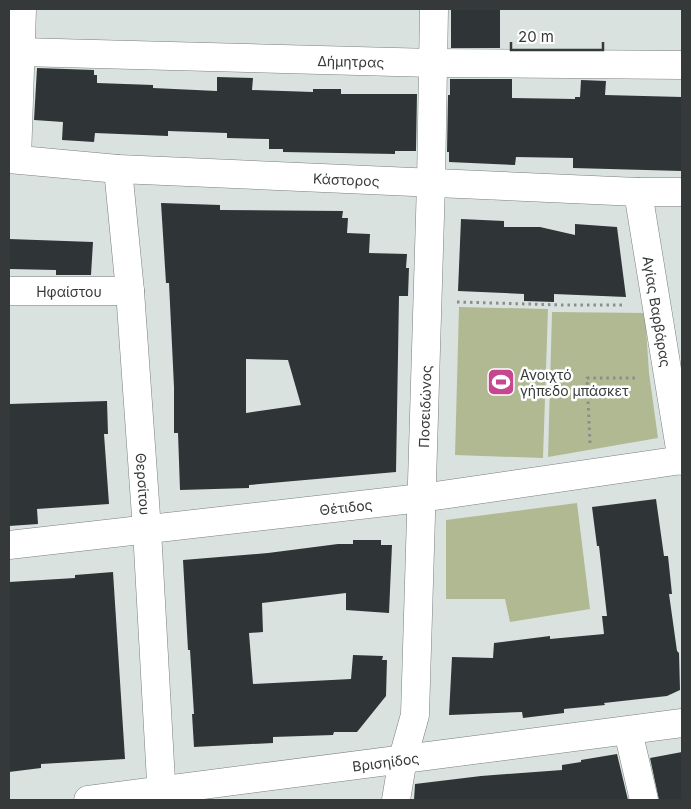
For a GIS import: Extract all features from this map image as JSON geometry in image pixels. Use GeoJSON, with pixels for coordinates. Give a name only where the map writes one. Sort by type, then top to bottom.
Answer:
{"type":"FeatureCollection","features":[{"type":"Feature","properties":{"kind":"street","name":"Ποσειδώνος"},"geometry":{"type":"LineString","coordinates":[[396,800],[403,758],[415,715],[431,183],[434,9]]}},
{"type":"Feature","properties":{"kind":"street"},"geometry":{"type":"LineString","coordinates":[[13,159],[20,52],[17,13]]}},
{"type":"Feature","properties":{"kind":"street","name":"Δήμητρας"},"geometry":{"type":"LineString","coordinates":[[20,52],[433,63],[682,65]]}},
{"type":"Feature","properties":{"kind":"street","name":"Κάστορος"},"geometry":{"type":"LineString","coordinates":[[13,159],[118,169],[638,192],[682,192]]}},
{"type":"Feature","properties":{"kind":"street","name":"Θερσίτου"},"geometry":{"type":"LineString","coordinates":[[118,169],[130,291],[147,530],[162,796]]}},
{"type":"Feature","properties":{"kind":"street","name":"Αγίας Βαρβάρας"},"geometry":{"type":"LineString","coordinates":[[638,192],[682,460]]}},
{"type":"Feature","properties":{"kind":"street","name":"Ηφαίστου"},"geometry":{"type":"LineString","coordinates":[[9,291],[130,291]]}},
{"type":"Feature","properties":{"kind":"street","name":"Θέτιδος"},"geometry":{"type":"LineString","coordinates":[[9,545],[421,498],[682,460]]}},
{"type":"Feature","properties":{"kind":"street","name":"Βρισηίδος"},"geometry":{"type":"LineString","coordinates":[[88,800],[162,796],[403,758],[682,723]]}},
{"type":"Feature","properties":{"kind":"street"},"geometry":{"type":"LineString","coordinates":[[628,731],[644,800]]}},
{"type":"Feature","properties":{"kind":"path"},"geometry":{"type":"LineString","coordinates":[[427,301],[628,305]]}},
{"type":"Feature","properties":{"kind":"path"},"geometry":{"type":"LineString","coordinates":[[591,473],[587,378],[633,378]]}},
{"type":"Feature","properties":{"kind":"green space","name":"Ανοιχτό γήπεδο μπάσκετ"},"geometry":{"type":"Polygon","coordinates":[[[459,307],[548,309],[543,458],[455,455],[459,307]]]}},
{"type":"Feature","properties":{"kind":"green space"},"geometry":{"type":"Polygon","coordinates":[[[552,312],[645,313],[649,373],[658,438],[548,457],[552,312]]]}},
{"type":"Feature","properties":{"kind":"green space"},"geometry":{"type":"Polygon","coordinates":[[[577,503],[590,609],[510,622],[505,599],[446,599],[446,520],[577,503]]]}},
{"type":"Feature","properties":{"kind":"building"},"geometry":{"type":"Polygon","coordinates":[[[451,9],[500,9],[500,48],[451,48],[451,9]]]}},
{"type":"Feature","properties":{"kind":"building"},"geometry":{"type":"Polygon","coordinates":[[[37,68],[94,70],[94,75],[97,75],[97,83],[153,85],[153,88],[217,91],[217,77],[253,78],[252,90],[313,92],[313,89],[341,89],[341,94],[417,94],[416,151],[395,151],[395,154],[283,152],[283,149],[269,149],[269,139],[227,138],[227,133],[168,131],[168,136],[95,133],[94,142],[62,140],[63,122],[34,120],[37,68]]]}},
{"type":"Feature","properties":{"kind":"building"},"geometry":{"type":"Polygon","coordinates":[[[450,79],[512,79],[512,98],[575,99],[575,97],[580,97],[581,80],[606,81],[605,95],[682,97],[682,171],[573,168],[573,158],[516,157],[515,165],[449,162],[449,152],[447,152],[450,79]]]}},
{"type":"Feature","properties":{"kind":"building"},"geometry":{"type":"Polygon","coordinates":[[[161,203],[220,205],[220,210],[343,211],[342,218],[348,218],[347,233],[370,234],[369,253],[407,254],[406,268],[409,268],[408,296],[399,296],[396,472],[249,485],[249,488],[180,490],[178,433],[174,433],[174,387],[169,283],[166,283],[161,203]],[[246,359],[246,413],[301,405],[288,360],[246,359]]]}},
{"type":"Feature","properties":{"kind":"building"},"geometry":{"type":"Polygon","coordinates":[[[461,219],[504,221],[504,227],[540,227],[575,235],[575,224],[617,227],[626,297],[554,294],[554,302],[524,301],[524,294],[458,291],[461,219]]]}},
{"type":"Feature","properties":{"kind":"building"},"geometry":{"type":"Polygon","coordinates":[[[9,239],[93,242],[91,275],[56,275],[56,270],[9,269],[9,239]]]}},
{"type":"Feature","properties":{"kind":"building"},"geometry":{"type":"Polygon","coordinates":[[[107,401],[108,434],[104,434],[109,504],[37,509],[38,524],[9,526],[9,404],[107,401]]]}},
{"type":"Feature","properties":{"kind":"building"},"geometry":{"type":"Polygon","coordinates":[[[656,499],[664,556],[668,556],[672,594],[669,594],[677,651],[679,653],[680,690],[667,696],[564,709],[564,713],[523,718],[522,712],[449,715],[452,657],[493,658],[494,643],[550,636],[550,639],[604,634],[602,616],[607,616],[599,546],[597,546],[592,507],[656,499]]]}},
{"type":"Feature","properties":{"kind":"building"},"geometry":{"type":"Polygon","coordinates":[[[353,540],[381,540],[381,545],[392,545],[389,613],[346,610],[346,593],[262,603],[263,632],[249,633],[253,684],[351,679],[353,655],[383,656],[382,660],[387,660],[386,696],[357,732],[334,732],[333,735],[273,737],[273,743],[194,747],[192,714],[194,714],[183,560],[353,544],[353,540]]]}},
{"type":"Feature","properties":{"kind":"building"},"geometry":{"type":"Polygon","coordinates":[[[113,572],[125,759],[41,764],[41,768],[9,772],[9,582],[75,578],[75,575],[113,572]]]}},
{"type":"Feature","properties":{"kind":"building"},"geometry":{"type":"Polygon","coordinates":[[[682,752],[682,800],[659,800],[650,758],[682,752]]]}},
{"type":"Feature","properties":{"kind":"building"},"geometry":{"type":"Polygon","coordinates":[[[617,754],[628,800],[414,800],[415,784],[481,776],[562,770],[562,765],[617,754]]]}},
{"type":"Feature","properties":{"kind":"place","name":"Ανοιχτό γήπεδο μπάσκετ"},"geometry":{"type":"Point","coordinates":[501,382]}}]}
